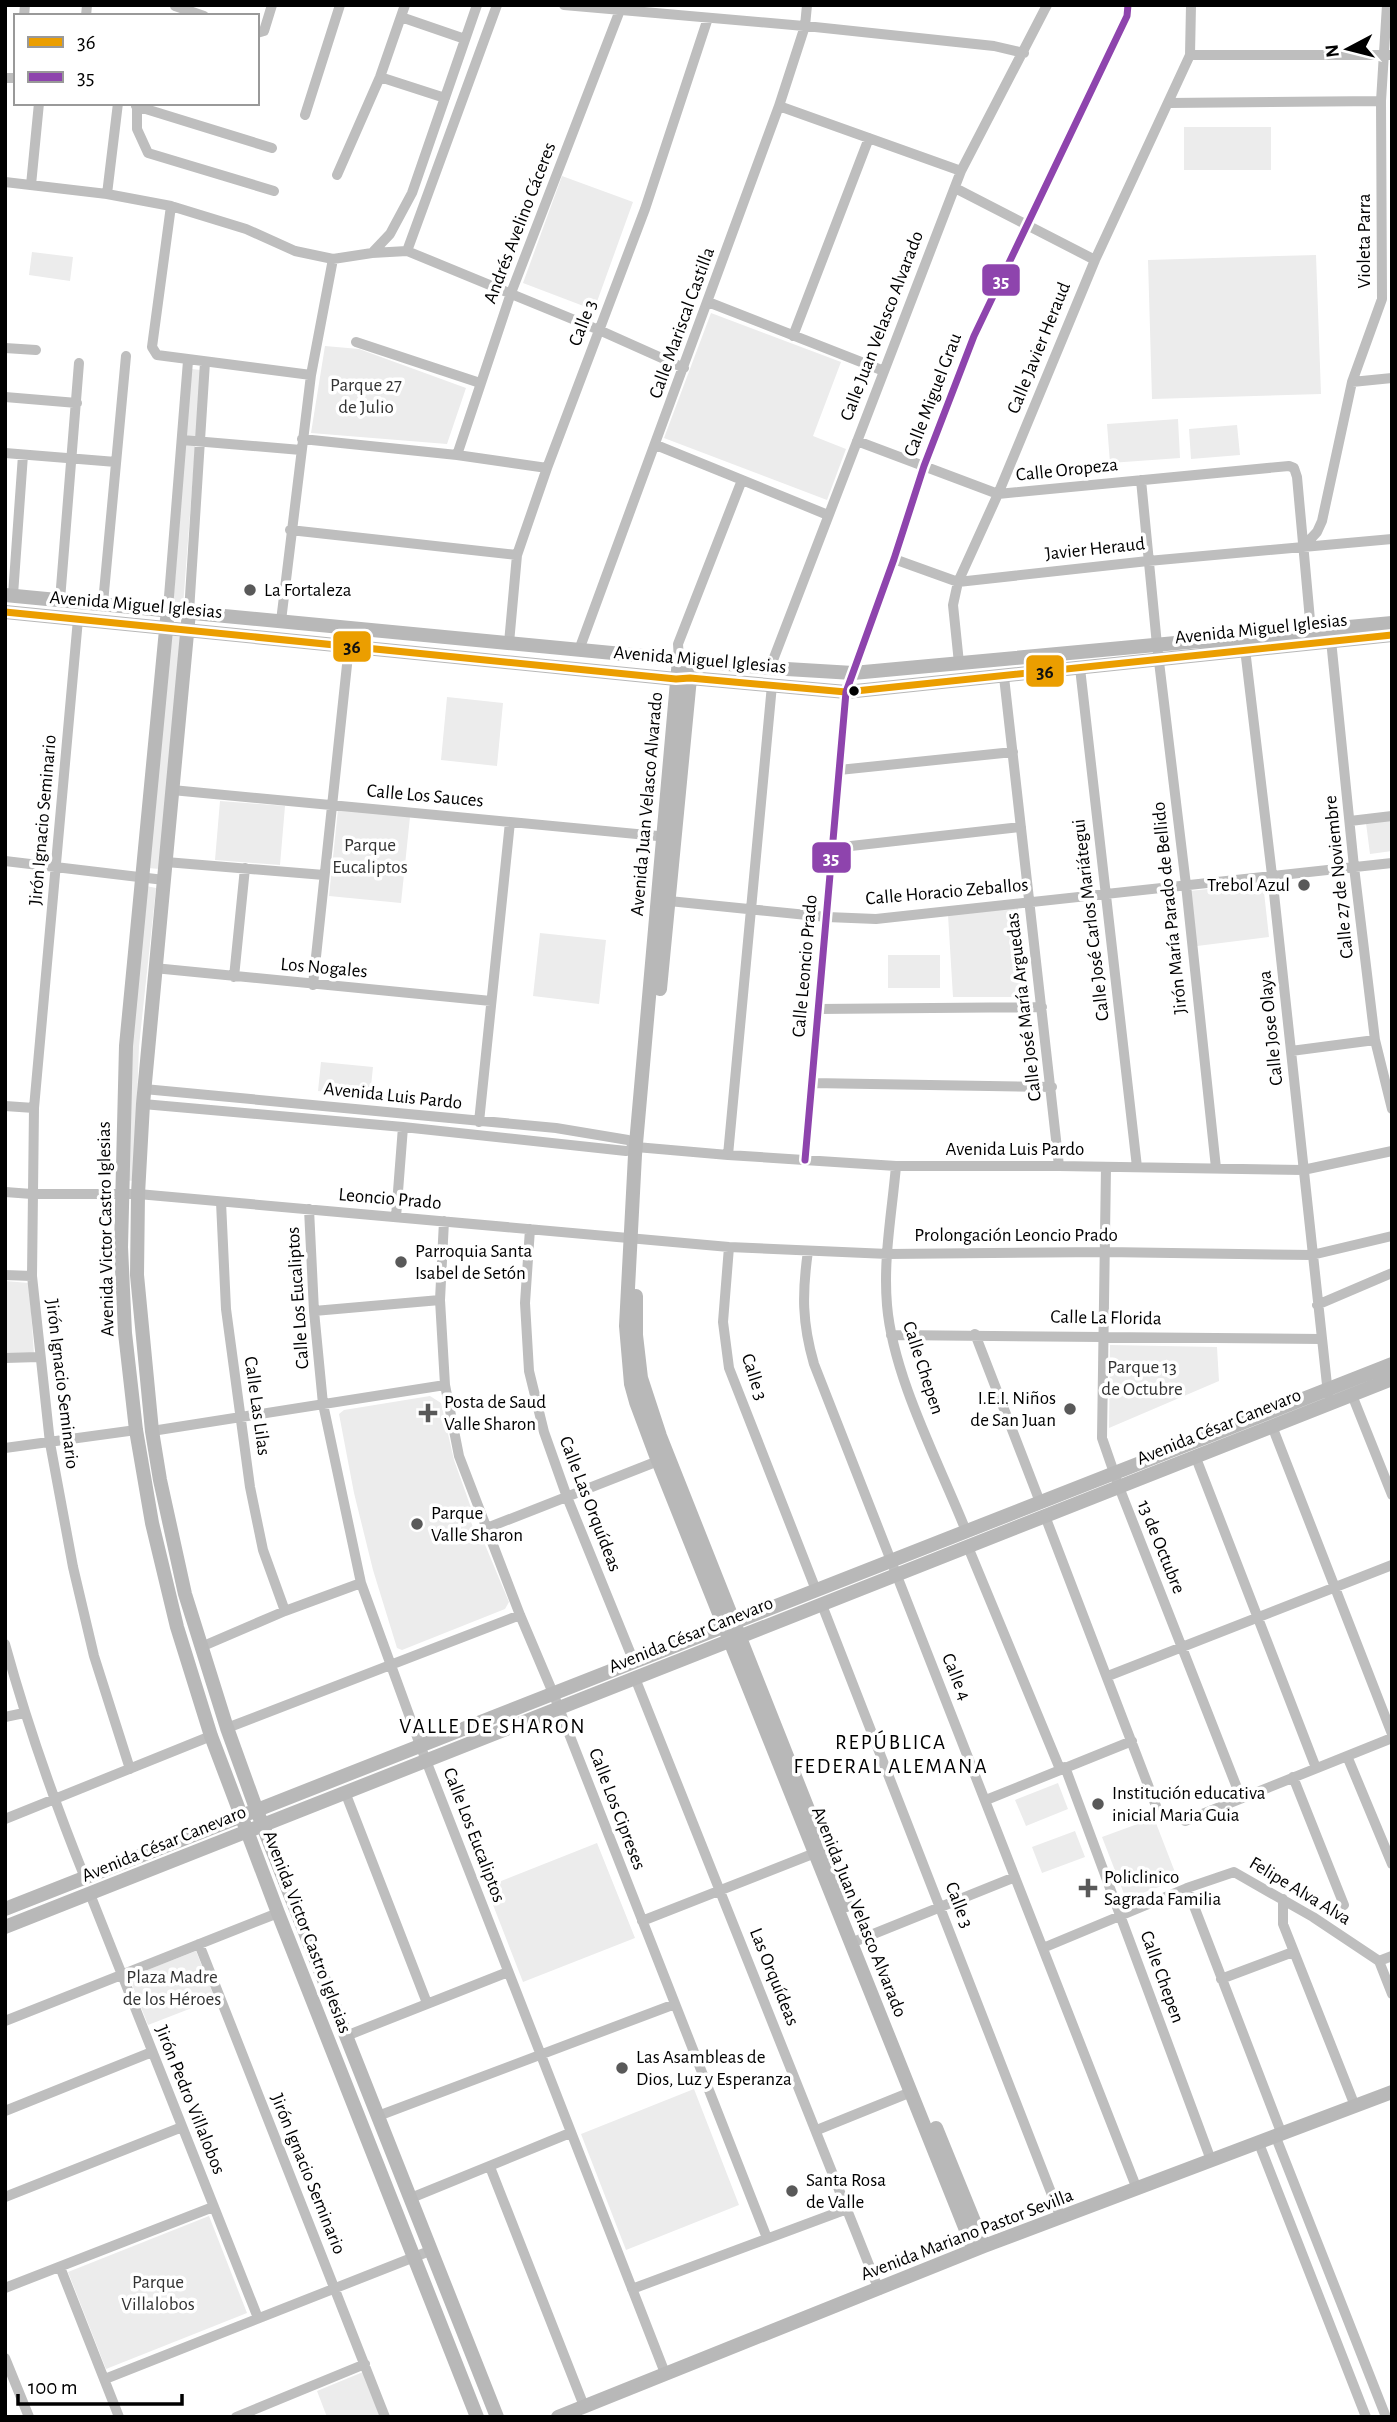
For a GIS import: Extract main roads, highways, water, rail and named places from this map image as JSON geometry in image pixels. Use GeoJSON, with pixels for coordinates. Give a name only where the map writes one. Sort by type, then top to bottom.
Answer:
{"type":"FeatureCollection","features":[{"type":"Feature","properties":{"kind":"place","name":"La Fortaleza"},"geometry":{"type":"Point","coordinates":[250,590]}},
{"type":"Feature","properties":{"kind":"place","name":"Trebol Azul"},"geometry":{"type":"Point","coordinates":[1304,885]}},
{"type":"Feature","properties":{"kind":"place","name":"Parroquia Santa Isabel de Setón"},"geometry":{"type":"Point","coordinates":[401,1262]}},
{"type":"Feature","properties":{"kind":"place","name":"I.E.I. Niños de San Juan"},"geometry":{"type":"Point","coordinates":[1070,1409]}},
{"type":"Feature","properties":{"kind":"place","name":"Posta de Saud Valle Sharon"},"geometry":{"type":"Point","coordinates":[428,1413]}},
{"type":"Feature","properties":{"kind":"place","name":"Parque Valle Sharon"},"geometry":{"type":"Point","coordinates":[417,1524]}},
{"type":"Feature","properties":{"kind":"place","name":"Institución educativa inicial Maria Guia"},"geometry":{"type":"Point","coordinates":[1098,1804]}},
{"type":"Feature","properties":{"kind":"place","name":"Policlinico Sagrada Familia"},"geometry":{"type":"Point","coordinates":[1088,1888]}},
{"type":"Feature","properties":{"kind":"place","name":"Las Asambleas de Dios, Luz y Esperanza"},"geometry":{"type":"Point","coordinates":[622,2068]}},
{"type":"Feature","properties":{"kind":"place","name":"Santa Rosa de Valle"},"geometry":{"type":"Point","coordinates":[792,2191]}},
{"type":"Feature","properties":{"kind":"district","name":"VALLE DE SHARON"},"geometry":{"type":"Point","coordinates":[493,1726]}},
{"type":"Feature","properties":{"kind":"district","name":"REPÚBLICA FEDERAL ALEMANA"},"geometry":{"type":"Point","coordinates":[891,1754]}},
{"type":"Feature","properties":{"kind":"park label","name":"Parque 27 de Julio"},"geometry":{"type":"Point","coordinates":[366,396]}},
{"type":"Feature","properties":{"kind":"park label","name":"Parque Eucaliptos"},"geometry":{"type":"Point","coordinates":[370,856]}},
{"type":"Feature","properties":{"kind":"park label","name":"Parque 13 de Octubre"},"geometry":{"type":"Point","coordinates":[1142,1378]}},
{"type":"Feature","properties":{"kind":"park label","name":"Plaza Madre de los Héroes"},"geometry":{"type":"Point","coordinates":[172,1988]}},
{"type":"Feature","properties":{"kind":"park label","name":"Parque Villalobos"},"geometry":{"type":"Point","coordinates":[158,2293]}}]}
